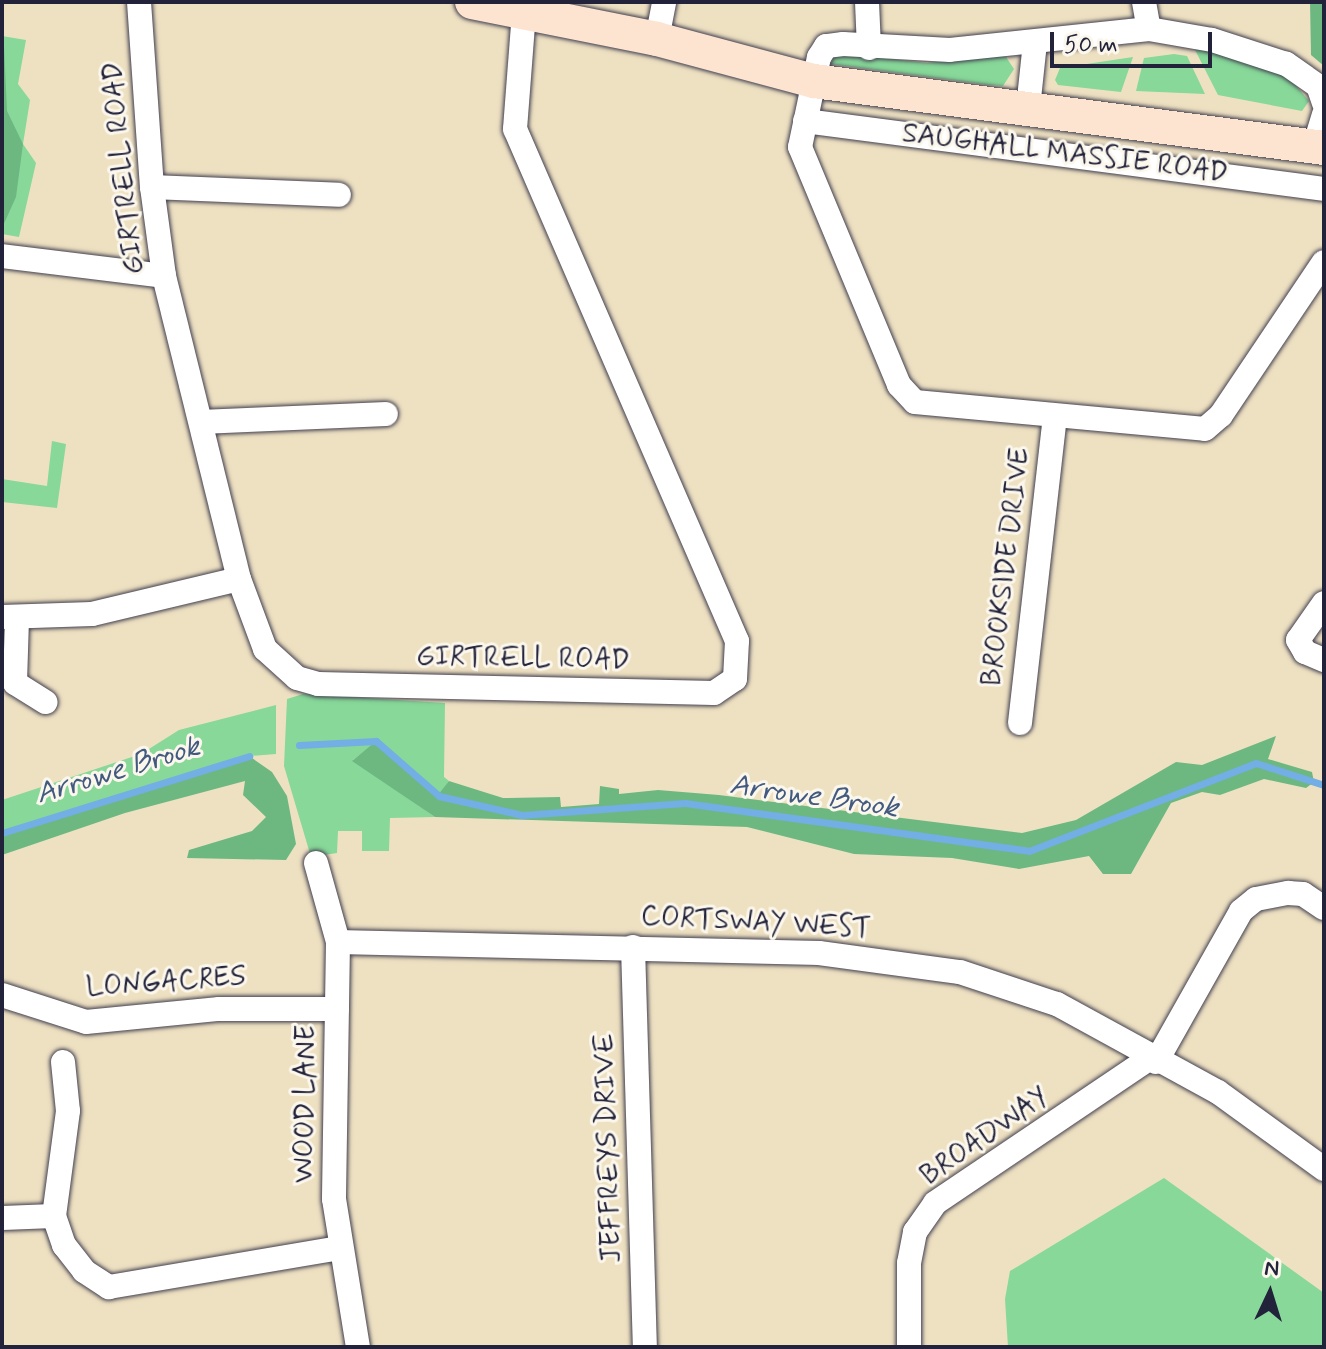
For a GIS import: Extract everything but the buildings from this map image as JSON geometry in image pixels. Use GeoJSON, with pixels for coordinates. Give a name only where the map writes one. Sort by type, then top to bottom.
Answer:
{"type":"FeatureCollection","features":[{"type":"Feature","properties":{"kind":"main road","name":"SAUGHALL MASSIE ROAD"},"geometry":{"type":"LineString","coordinates":[[472,2],[657,39],[814,81],[1319,148]]}},
{"type":"Feature","properties":{"kind":"street","name":"GIRTRELL ROAD"},"geometry":{"type":"LineString","coordinates":[[139,2],[152,187],[164,276],[239,579],[265,649],[297,678],[318,684],[714,693],[735,679],[737,641],[515,129],[524,11]]}},
{"type":"Feature","properties":{"kind":"street"},"geometry":{"type":"LineString","coordinates":[[657,39],[664,2]]}},
{"type":"Feature","properties":{"kind":"street"},"geometry":{"type":"LineString","coordinates":[[867,2],[869,48]]}},
{"type":"Feature","properties":{"kind":"street"},"geometry":{"type":"LineString","coordinates":[[1144,2],[1149,29]]}},
{"type":"Feature","properties":{"kind":"street"},"geometry":{"type":"LineString","coordinates":[[1324,103],[1318,86],[1286,64],[1212,40],[1149,29],[950,50],[826,46],[805,121],[801,160],[905,394],[915,402],[1205,429],[1221,415],[1324,262]]}},
{"type":"Feature","properties":{"kind":"street"},"geometry":{"type":"LineString","coordinates":[[1028,108],[1035,43]]}},
{"type":"Feature","properties":{"kind":"street","name":"SAUGHALL MASSIE ROAD"},"geometry":{"type":"LineString","coordinates":[[1319,148],[1324,114]]}},
{"type":"Feature","properties":{"kind":"street","name":"SAUGHALL MASSIE ROAD"},"geometry":{"type":"LineString","coordinates":[[805,121],[1324,189]]}},
{"type":"Feature","properties":{"kind":"street"},"geometry":{"type":"LineString","coordinates":[[152,187],[339,195]]}},
{"type":"Feature","properties":{"kind":"street"},"geometry":{"type":"LineString","coordinates":[[2,256],[164,276]]}},
{"type":"Feature","properties":{"kind":"street"},"geometry":{"type":"LineString","coordinates":[[201,422],[386,414]]}},
{"type":"Feature","properties":{"kind":"street","name":"BROOKSIDE DRIVE"},"geometry":{"type":"LineString","coordinates":[[1020,723],[1055,417]]}},
{"type":"Feature","properties":{"kind":"street"},"geometry":{"type":"LineString","coordinates":[[46,702],[8,688],[9,618],[92,614],[239,579]]}},
{"type":"Feature","properties":{"kind":"street"},"geometry":{"type":"LineString","coordinates":[[1324,603],[1298,640],[1305,652],[1324,660]]}},
{"type":"Feature","properties":{"kind":"street","name":"WOOD LANE"},"geometry":{"type":"LineString","coordinates":[[316,863],[338,942],[334,1199],[339,1248],[358,1347]]}},
{"type":"Feature","properties":{"kind":"street"},"geometry":{"type":"LineString","coordinates":[[1153,1060],[1241,911],[1256,899],[1288,893],[1303,894],[1324,908]]}},
{"type":"Feature","properties":{"kind":"street","name":"CORTSWAY WEST"},"geometry":{"type":"LineString","coordinates":[[338,942],[819,953],[960,972],[1057,1004],[1153,1060],[1218,1092],[1324,1169]]}},
{"type":"Feature","properties":{"kind":"street","name":"JEFFREYS DRIVE"},"geometry":{"type":"LineString","coordinates":[[633,947],[645,1347]]}},
{"type":"Feature","properties":{"kind":"street","name":"LONGACRES"},"geometry":{"type":"LineString","coordinates":[[2,995],[86,1022],[219,1009],[337,1009]]}},
{"type":"Feature","properties":{"kind":"street","name":"BROADWAY"},"geometry":{"type":"LineString","coordinates":[[909,1347],[909,1263],[915,1232],[935,1203],[1153,1060]]}},
{"type":"Feature","properties":{"kind":"street"},"geometry":{"type":"LineString","coordinates":[[63,1062],[68,1111],[54,1216],[73,1259],[109,1287],[339,1248]]}},
{"type":"Feature","properties":{"kind":"street"},"geometry":{"type":"LineString","coordinates":[[2,1218],[54,1216]]}},
{"type":"Feature","properties":{"kind":"green space"},"geometry":{"type":"Polygon","coordinates":[[[2,2],[7,111],[23,144],[16,197],[2,228],[2,2]]]}},
{"type":"Feature","properties":{"kind":"green space"},"geometry":{"type":"Polygon","coordinates":[[[1310,2],[1324,2],[1324,66],[1311,55],[1310,2]]]}},
{"type":"Feature","properties":{"kind":"green space"},"geometry":{"type":"Polygon","coordinates":[[[2,36],[26,40],[18,84],[30,100],[23,144],[36,163],[19,237],[2,234],[2,36]]]}},
{"type":"Feature","properties":{"kind":"green space"},"geometry":{"type":"Polygon","coordinates":[[[1194,48],[1262,63],[1292,81],[1309,101],[1302,111],[1218,95],[1194,48]]]}},
{"type":"Feature","properties":{"kind":"green space"},"geometry":{"type":"Polygon","coordinates":[[[837,53],[927,63],[1004,54],[1014,69],[1003,86],[989,85],[830,64],[837,53]]]}},
{"type":"Feature","properties":{"kind":"green space"},"geometry":{"type":"Polygon","coordinates":[[[1174,54],[1187,56],[1205,94],[1136,91],[1144,58],[1174,54]]]}},
{"type":"Feature","properties":{"kind":"green space"},"geometry":{"type":"Polygon","coordinates":[[[1133,57],[1121,92],[1058,85],[1055,80],[1060,68],[1133,57]]]}},
{"type":"Feature","properties":{"kind":"green space"},"geometry":{"type":"Polygon","coordinates":[[[52,441],[66,444],[57,508],[2,502],[2,479],[47,486],[52,441]]]}},
{"type":"Feature","properties":{"kind":"green space"},"geometry":{"type":"Polygon","coordinates":[[[303,694],[445,703],[444,777],[449,781],[439,796],[376,742],[353,760],[435,817],[390,818],[389,851],[362,851],[362,831],[338,831],[337,853],[311,857],[284,766],[287,699],[303,694]]]}},
{"type":"Feature","properties":{"kind":"green space"},"geometry":{"type":"Polygon","coordinates":[[[276,705],[276,754],[249,756],[2,833],[2,800],[141,754],[179,730],[276,705]]]}},
{"type":"Feature","properties":{"kind":"green space"},"geometry":{"type":"Polygon","coordinates":[[[1276,736],[1268,759],[1312,772],[1314,782],[1306,788],[1264,779],[1220,795],[1202,792],[1171,803],[1131,874],[1103,874],[1089,856],[1019,869],[952,858],[854,854],[747,827],[435,817],[352,761],[376,741],[438,795],[449,781],[503,798],[560,797],[561,807],[599,804],[600,786],[619,789],[619,794],[658,790],[719,795],[1022,833],[1076,820],[1176,762],[1202,765],[1276,736]]]}},
{"type":"Feature","properties":{"kind":"green space"},"geometry":{"type":"Polygon","coordinates":[[[249,756],[272,772],[287,796],[296,844],[286,860],[187,858],[189,850],[252,831],[266,817],[243,795],[245,781],[125,813],[2,855],[2,833],[249,756]]]}},
{"type":"Feature","properties":{"kind":"green space"},"geometry":{"type":"Polygon","coordinates":[[[1164,1178],[1324,1293],[1324,1347],[1008,1347],[1005,1299],[1010,1271],[1164,1178]]]}},
{"type":"Feature","properties":{"kind":"waterway","name":"Arrowe Brook"},"geometry":{"type":"LineString","coordinates":[[299,745],[376,741],[439,796],[522,815],[685,803],[1029,851],[1256,763],[1324,785]]}},
{"type":"Feature","properties":{"kind":"waterway","name":"Arrowe Brook"},"geometry":{"type":"LineString","coordinates":[[2,833],[249,756]]}}]}
